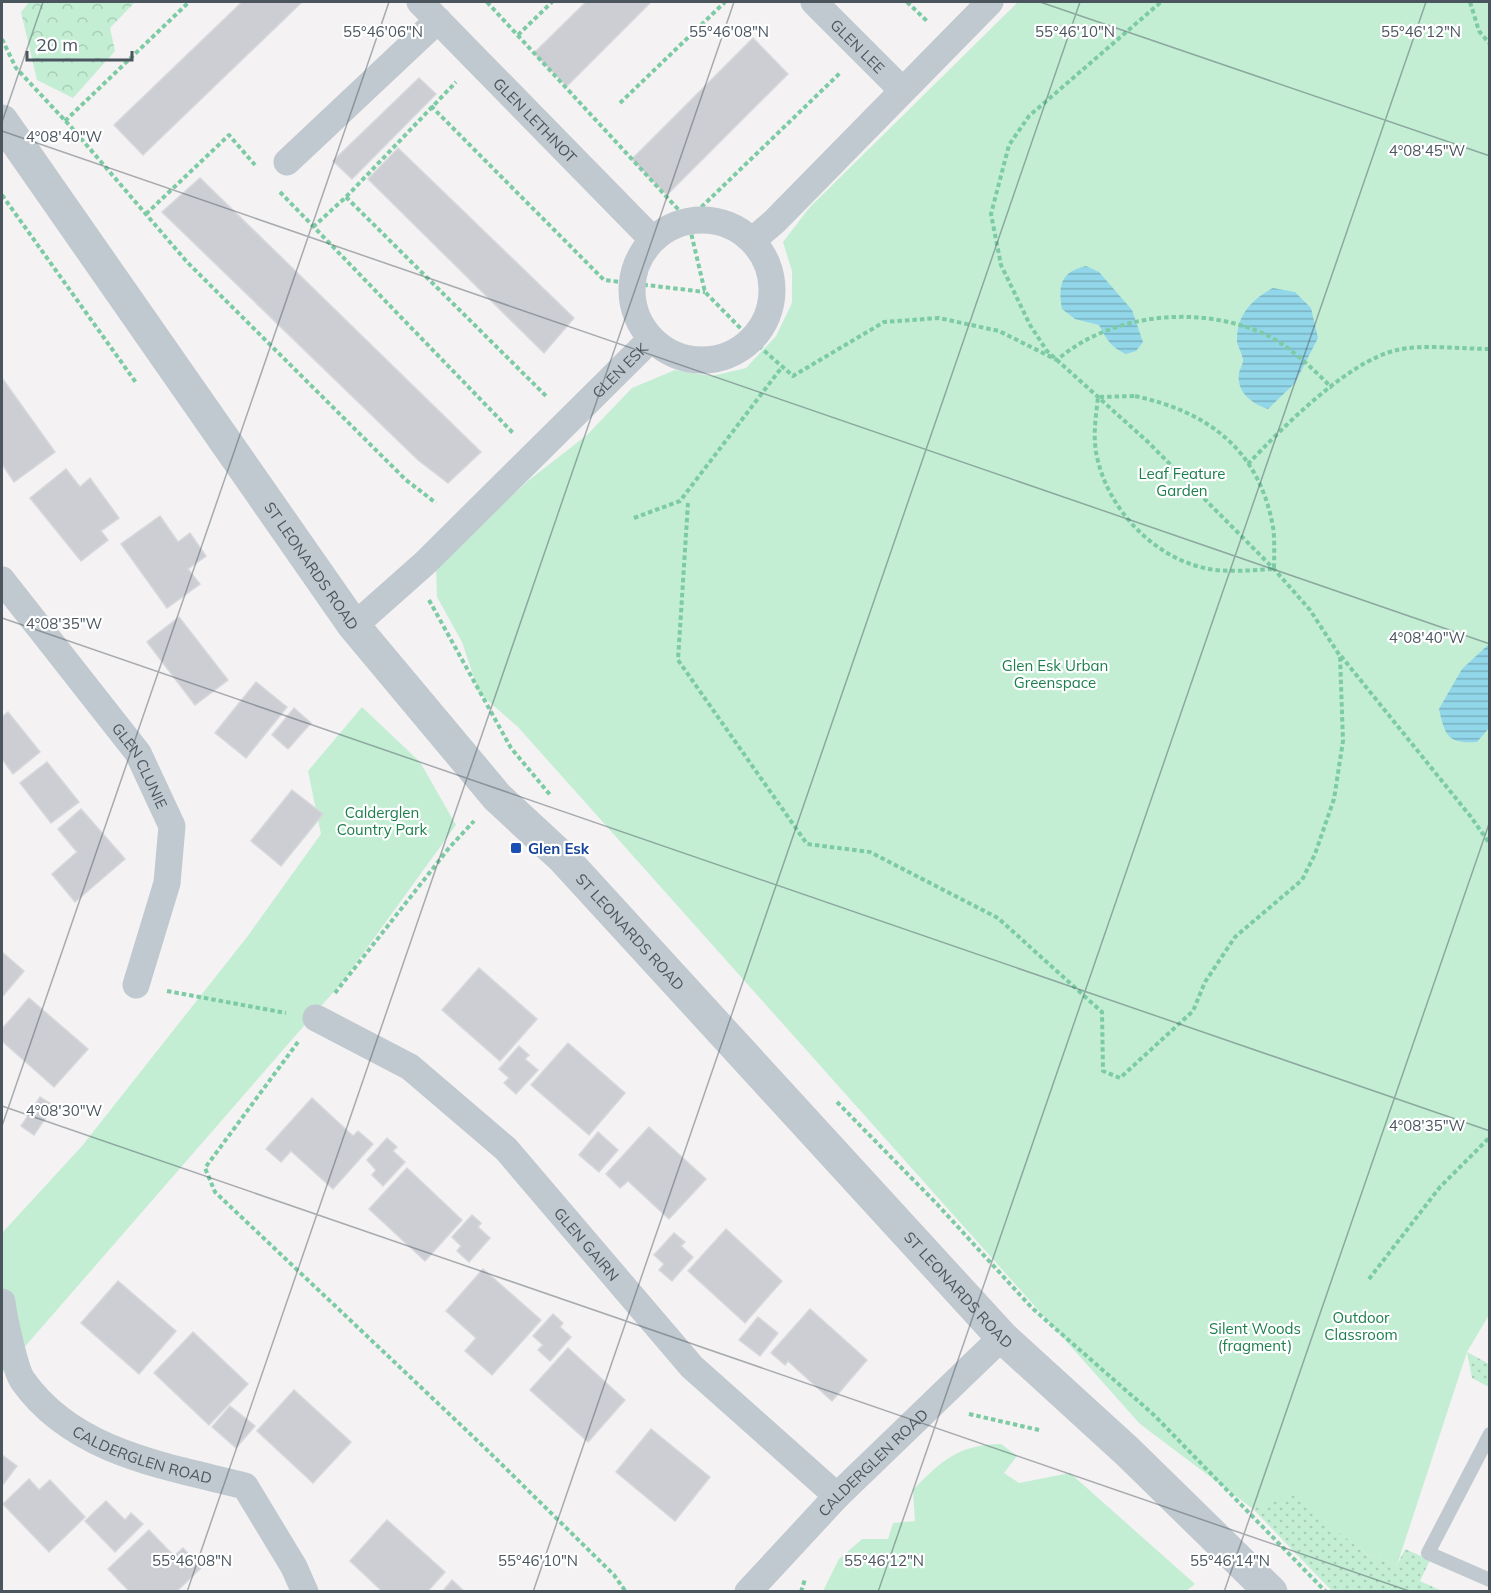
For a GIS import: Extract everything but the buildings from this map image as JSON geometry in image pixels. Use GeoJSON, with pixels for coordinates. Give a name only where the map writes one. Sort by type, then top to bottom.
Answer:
{"type":"FeatureCollection","features":[{"type":"Feature","properties":{"kind":"street","name":"GLEN LEE"},"geometry":{"type":"LineString","coordinates":[[814,2],[902,90]]}},
{"type":"Feature","properties":{"kind":"street"},"geometry":{"type":"LineString","coordinates":[[753,240],[775,221],[990,2]]}},
{"type":"Feature","properties":{"kind":"street"},"geometry":{"type":"LineString","coordinates":[[287,162],[429,11]]}},
{"type":"Feature","properties":{"kind":"street","name":"GLEN LETHNOT"},"geometry":{"type":"LineString","coordinates":[[429,11],[652,239]]}},
{"type":"Feature","properties":{"kind":"street","name":"ST LEONARDS ROAD"},"geometry":{"type":"LineString","coordinates":[[2,121],[354,626],[497,797],[564,859],[1002,1337],[1128,1452],[1272,1592]]}},
{"type":"Feature","properties":{"kind":"street","name":"GLEN ESK"},"geometry":{"type":"LineString","coordinates":[[705,219],[723,222],[739,229],[753,240],[765,258],[772,279],[771,301],[765,322],[752,339],[734,352],[713,360],[690,360],[669,352],[651,339],[638,321],[631,299],[632,284],[638,262],[652,239],[669,227],[688,220],[705,219]]}},
{"type":"Feature","properties":{"kind":"street","name":"GLEN ESK"},"geometry":{"type":"LineString","coordinates":[[354,626],[415,573],[651,339]]}},
{"type":"Feature","properties":{"kind":"street","name":"GLEN CLUNIE"},"geometry":{"type":"LineString","coordinates":[[2,580],[138,753],[172,826],[167,883],[136,985]]}},
{"type":"Feature","properties":{"kind":"street","name":"GLEN GAIRN"},"geometry":{"type":"LineString","coordinates":[[316,1018],[411,1067],[506,1149],[693,1367],[837,1496]]}},
{"type":"Feature","properties":{"kind":"street","name":"CALDERGLEN ROAD"},"geometry":{"type":"LineString","coordinates":[[2,1302],[22,1380],[57,1419],[120,1454],[245,1486],[294,1567],[305,1592]]}},
{"type":"Feature","properties":{"kind":"street","name":"CALDERGLEN ROAD"},"geometry":{"type":"LineString","coordinates":[[751,1591],[837,1496],[1002,1337]]}},
{"type":"Feature","properties":{"kind":"lane"},"geometry":{"type":"LineString","coordinates":[[1490,1434],[1428,1552],[1490,1580]]}},
{"type":"Feature","properties":{"kind":"path"},"geometry":{"type":"LineString","coordinates":[[65,120],[189,2]]}},
{"type":"Feature","properties":{"kind":"path"},"geometry":{"type":"LineString","coordinates":[[487,2],[688,220],[705,292],[793,376],[837,347],[884,322],[939,318],[999,331],[1057,360]]}},
{"type":"Feature","properties":{"kind":"path"},"geometry":{"type":"LineString","coordinates":[[518,35],[552,2]]}},
{"type":"Feature","properties":{"kind":"path"},"geometry":{"type":"LineString","coordinates":[[620,103],[725,2]]}},
{"type":"Feature","properties":{"kind":"path"},"geometry":{"type":"LineString","coordinates":[[1161,2],[1029,116],[1009,144],[991,214],[1001,265],[1030,325],[1047,351],[1148,442],[1274,569],[1311,610],[1340,656],[1471,817],[1490,844]]}},
{"type":"Feature","properties":{"kind":"path"},"geometry":{"type":"LineString","coordinates":[[1470,2],[1479,31],[1490,44]]}},
{"type":"Feature","properties":{"kind":"path"},"geometry":{"type":"LineString","coordinates":[[2,39],[16,68],[65,120],[188,262],[406,480],[436,503]]}},
{"type":"Feature","properties":{"kind":"path"},"geometry":{"type":"LineString","coordinates":[[688,220],[863,51]]}},
{"type":"Feature","properties":{"kind":"path"},"geometry":{"type":"LineString","coordinates":[[313,227],[346,197],[431,106],[478,62]]}},
{"type":"Feature","properties":{"kind":"path"},"geometry":{"type":"LineString","coordinates":[[431,106],[604,280],[705,292]]}},
{"type":"Feature","properties":{"kind":"path"},"geometry":{"type":"LineString","coordinates":[[146,214],[229,135],[257,168]]}},
{"type":"Feature","properties":{"kind":"path"},"geometry":{"type":"LineString","coordinates":[[276,188],[533,456]]}},
{"type":"Feature","properties":{"kind":"path"},"geometry":{"type":"LineString","coordinates":[[2,195],[137,384]]}},
{"type":"Feature","properties":{"kind":"path"},"geometry":{"type":"LineString","coordinates":[[346,197],[545,395]]}},
{"type":"Feature","properties":{"kind":"path"},"geometry":{"type":"LineString","coordinates":[[1057,360],[1077,343],[1104,332],[1180,315],[1220,321],[1260,332],[1307,363],[1332,388]]}},
{"type":"Feature","properties":{"kind":"path"},"geometry":{"type":"LineString","coordinates":[[1248,464],[1281,429],[1369,360],[1398,349],[1490,349]]}},
{"type":"Feature","properties":{"kind":"path"},"geometry":{"type":"LineString","coordinates":[[634,518],[680,501],[782,367]]}},
{"type":"Feature","properties":{"kind":"path"},"geometry":{"type":"LineString","coordinates":[[1098,397],[1135,396],[1176,407],[1202,419],[1240,450],[1261,484],[1273,528],[1274,569]]}},
{"type":"Feature","properties":{"kind":"path"},"geometry":{"type":"LineString","coordinates":[[1098,397],[1096,450],[1103,478],[1122,513],[1151,542],[1183,561],[1213,570],[1274,569]]}},
{"type":"Feature","properties":{"kind":"path"},"geometry":{"type":"LineString","coordinates":[[688,503],[678,660],[807,844],[870,852],[998,918],[1102,1012],[1103,1071],[1120,1078],[1193,1011],[1205,982],[1235,937],[1302,880],[1334,799],[1343,741],[1340,656]]}},
{"type":"Feature","properties":{"kind":"path"},"geometry":{"type":"LineString","coordinates":[[415,573],[511,748],[553,799]]}},
{"type":"Feature","properties":{"kind":"path"},"geometry":{"type":"LineString","coordinates":[[497,797],[449,848],[316,1018],[205,1168],[214,1192],[484,1447],[614,1575],[626,1592]]}},
{"type":"Feature","properties":{"kind":"path"},"geometry":{"type":"LineString","coordinates":[[136,985],[316,1018]]}},
{"type":"Feature","properties":{"kind":"path"},"geometry":{"type":"LineString","coordinates":[[834,1099],[937,1204],[1032,1308],[1155,1415],[1326,1592]]}},
{"type":"Feature","properties":{"kind":"path"},"geometry":{"type":"LineString","coordinates":[[1369,1279],[1440,1187],[1490,1137]]}},
{"type":"Feature","properties":{"kind":"green space"},"geometry":{"type":"Polygon","coordinates":[[[29,2],[135,2],[110,28],[115,51],[73,98],[37,80],[21,12],[29,2]]]}},
{"type":"Feature","properties":{"kind":"green space","name":"Glen Esk Urban Greenspace"},"geometry":{"type":"Polygon","coordinates":[[[1018,2],[1489,2],[1489,1315],[1467,1352],[1397,1565],[1366,1554],[1292,1494],[1253,1509],[1140,1424],[518,727],[479,693],[462,642],[437,597],[436,566],[529,480],[587,435],[632,388],[675,370],[712,376],[746,368],[776,336],[792,303],[792,271],[783,242],[810,207],[1018,2]]]}},
{"type":"Feature","properties":{"kind":"green space","name":"Calderglen Country Park"},"geometry":{"type":"Polygon","coordinates":[[[362,707],[420,762],[456,825],[343,981],[2,1373],[2,1233],[82,1146],[247,937],[321,834],[308,771],[362,707]]]}},
{"type":"Feature","properties":{"kind":"green space"},"geometry":{"type":"Polygon","coordinates":[[[1467,1352],[1489,1364],[1489,1387],[1472,1378],[1467,1352]]]}},
{"type":"Feature","properties":{"kind":"green space"},"geometry":{"type":"Polygon","coordinates":[[[1001,1444],[1017,1456],[1004,1473],[1019,1483],[1070,1473],[1195,1584],[1185,1592],[823,1591],[839,1559],[862,1539],[888,1539],[893,1523],[915,1521],[913,1490],[933,1470],[962,1451],[973,1447],[1001,1444]]]}},
{"type":"Feature","properties":{"kind":"green space"},"geometry":{"type":"Polygon","coordinates":[[[1292,1493],[1366,1554],[1397,1565],[1405,1549],[1430,1560],[1420,1581],[1442,1591],[1332,1591],[1253,1509],[1292,1493]]]}},
{"type":"Feature","properties":{"kind":"water"},"geometry":{"type":"Polygon","coordinates":[[[1086,266],[1099,272],[1132,310],[1143,342],[1136,351],[1126,354],[1117,349],[1104,335],[1099,325],[1075,319],[1062,309],[1063,280],[1071,272],[1086,266]]]}},
{"type":"Feature","properties":{"kind":"water"},"geometry":{"type":"Polygon","coordinates":[[[1273,288],[1295,292],[1311,308],[1318,338],[1295,383],[1268,409],[1256,404],[1246,396],[1240,386],[1239,373],[1243,360],[1237,338],[1240,321],[1248,308],[1273,288]]]}},
{"type":"Feature","properties":{"kind":"water"},"geometry":{"type":"Polygon","coordinates":[[[1489,644],[1489,728],[1477,742],[1454,740],[1443,726],[1439,709],[1462,669],[1489,644]]]}},
{"type":"Feature","properties":{"kind":"place","name":"Glen Esk"},"geometry":{"type":"Point","coordinates":[516,848]}},
{"type":"Feature","properties":{"kind":"park label","name":"Leaf Feature Garden"},"geometry":{"type":"Point","coordinates":[1182,482]}},
{"type":"Feature","properties":{"kind":"park label","name":"Outdoor Classroom"},"geometry":{"type":"Point","coordinates":[1361,1326]}},
{"type":"Feature","properties":{"kind":"park label","name":"Silent Woods (fragment)"},"geometry":{"type":"Point","coordinates":[1255,1336]}}]}
